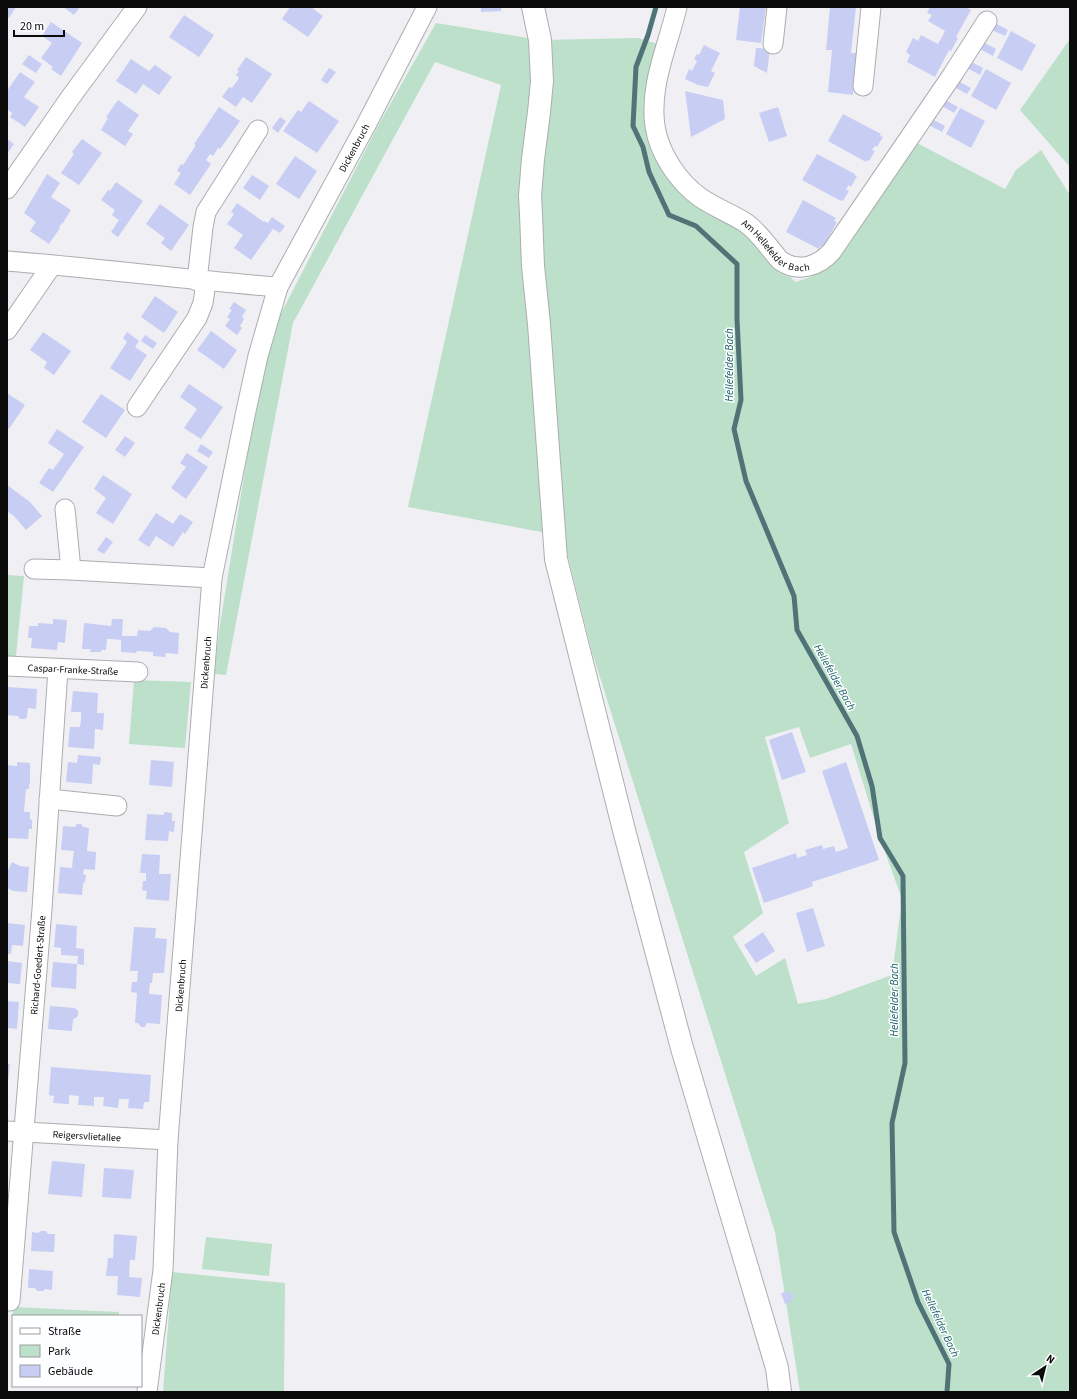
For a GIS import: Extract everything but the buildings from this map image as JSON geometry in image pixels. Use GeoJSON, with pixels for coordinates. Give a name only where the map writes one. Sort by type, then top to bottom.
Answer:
{"type":"FeatureCollection","features":[{"type":"Feature","properties":{"kind":"main road"},"geometry":{"type":"LineString","coordinates":[[533,7],[540,40],[542,81],[530,196],[533,266],[539,324],[556,559],[625,834],[682,1048],[777,1368],[780,1392]]}},
{"type":"Feature","properties":{"kind":"street"},"geometry":{"type":"LineString","coordinates":[[7,189],[70,98],[137,7]]}},
{"type":"Feature","properties":{"kind":"street","name":"Dickenbruch"},"geometry":{"type":"LineString","coordinates":[[147,1392],[163,1270],[168,1140],[212,578],[256,364],[278,287],[366,125],[427,7]]}},
{"type":"Feature","properties":{"kind":"street","name":"Am Hellefelder Bach"},"geometry":{"type":"LineString","coordinates":[[677,7],[656,87],[655,126],[664,155],[677,175],[700,197],[747,224],[764,240],[781,261],[792,266],[803,267],[820,263],[832,251],[953,74],[987,20]]}},
{"type":"Feature","properties":{"kind":"street"},"geometry":{"type":"LineString","coordinates":[[773,44],[777,7]]}},
{"type":"Feature","properties":{"kind":"street"},"geometry":{"type":"LineString","coordinates":[[863,86],[871,7]]}},
{"type":"Feature","properties":{"kind":"street"},"geometry":{"type":"LineString","coordinates":[[137,407],[197,318],[203,303],[201,281],[203,227],[206,212],[258,130]]}},
{"type":"Feature","properties":{"kind":"street"},"geometry":{"type":"LineString","coordinates":[[7,261],[201,281],[278,287]]}},
{"type":"Feature","properties":{"kind":"street"},"geometry":{"type":"LineString","coordinates":[[7,330],[52,265]]}},
{"type":"Feature","properties":{"kind":"street"},"geometry":{"type":"LineString","coordinates":[[65,509],[71,570]]}},
{"type":"Feature","properties":{"kind":"street"},"geometry":{"type":"LineString","coordinates":[[34,569],[212,578]]}},
{"type":"Feature","properties":{"kind":"street","name":"Caspar-Franke-Straße"},"geometry":{"type":"LineString","coordinates":[[7,666],[138,672]]}},
{"type":"Feature","properties":{"kind":"street","name":"Richard-Goedert-Straße"},"geometry":{"type":"LineString","coordinates":[[10,1301],[16,1131],[42,909],[58,669]]}},
{"type":"Feature","properties":{"kind":"street"},"geometry":{"type":"LineString","coordinates":[[49,799],[117,806]]}},
{"type":"Feature","properties":{"kind":"street","name":"Reigersvlietallee"},"geometry":{"type":"LineString","coordinates":[[16,1131],[168,1140]]}},
{"type":"Feature","properties":{"kind":"green space"},"geometry":{"type":"Polygon","coordinates":[[[436,23],[540,40],[638,38],[658,44],[657,155],[751,232],[795,282],[818,273],[831,264],[848,246],[917,143],[1005,189],[1016,170],[1041,150],[1070,195],[1070,1392],[800,1392],[775,1232],[592,652],[563,536],[408,507],[501,85],[435,62],[293,323],[226,675],[214,674],[220,625],[254,413],[265,363],[278,319],[379,124],[436,23]],[[799,727],[765,737],[789,823],[744,852],[763,913],[733,937],[756,976],[785,958],[798,1004],[826,999],[892,975],[902,899],[880,838],[851,744],[810,758],[799,727]]]}},
{"type":"Feature","properties":{"kind":"green space"},"geometry":{"type":"Polygon","coordinates":[[[1070,39],[1070,167],[1020,110],[1070,39]]]}},
{"type":"Feature","properties":{"kind":"green space"},"geometry":{"type":"Polygon","coordinates":[[[7,575],[24,576],[16,656],[7,656],[7,575]]]}},
{"type":"Feature","properties":{"kind":"green space"},"geometry":{"type":"Polygon","coordinates":[[[134,680],[191,682],[185,748],[129,744],[134,680]]]}},
{"type":"Feature","properties":{"kind":"green space"},"geometry":{"type":"Polygon","coordinates":[[[206,1237],[272,1244],[269,1276],[202,1269],[206,1237]]]}},
{"type":"Feature","properties":{"kind":"green space"},"geometry":{"type":"Polygon","coordinates":[[[172,1272],[285,1283],[284,1392],[163,1392],[172,1272]]]}},
{"type":"Feature","properties":{"kind":"green space"},"geometry":{"type":"Polygon","coordinates":[[[13,1307],[119,1312],[119,1315],[13,1315],[13,1307]]]}},
{"type":"Feature","properties":{"kind":"waterway","name":"Hellefelder Bach"},"geometry":{"type":"LineString","coordinates":[[656,7],[648,35],[636,67],[633,126],[643,147],[649,172],[669,215],[696,226],[737,264],[737,319],[741,400],[734,429],[746,481],[794,596],[797,630],[857,736],[872,786],[880,838],[903,876],[905,1063],[892,1123],[894,1232],[918,1302],[949,1364],[947,1392]]}}]}
